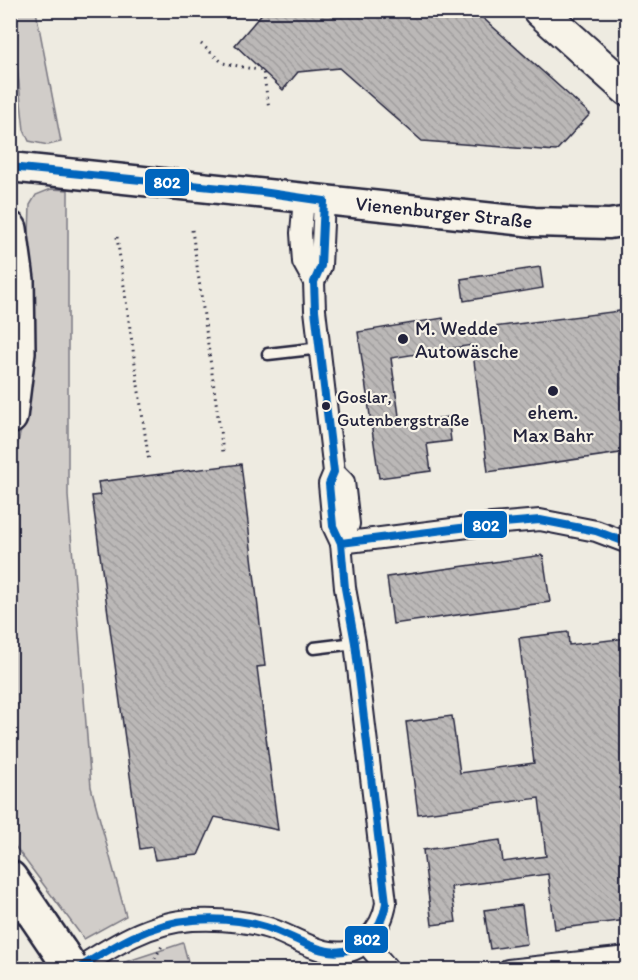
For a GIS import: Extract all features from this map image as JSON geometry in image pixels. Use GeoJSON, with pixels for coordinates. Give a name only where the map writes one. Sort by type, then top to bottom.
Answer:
{"type":"FeatureCollection","features":[{"type":"Feature","properties":{"kind":"highway"},"geometry":{"type":"LineString","coordinates":[[10,229],[17,280],[18,352],[10,417]]}},
{"type":"Feature","properties":{"kind":"highway"},"geometry":{"type":"LineString","coordinates":[[10,878],[60,965]]}},
{"type":"Feature","properties":{"kind":"highway"},"geometry":{"type":"LineString","coordinates":[[10,917],[60,965]]}},
{"type":"Feature","properties":{"kind":"main road"},"geometry":{"type":"LineString","coordinates":[[539,10],[627,90]]}},
{"type":"Feature","properties":{"kind":"main road","name":"Vienenburger Straße"},"geometry":{"type":"LineString","coordinates":[[10,167],[534,222],[609,224],[627,221]]}},
{"type":"Feature","properties":{"kind":"street"},"geometry":{"type":"LineString","coordinates":[[60,965],[163,924],[191,920],[241,921],[266,927],[333,952],[357,948],[375,932],[382,920],[386,903],[355,643],[340,543],[333,526],[329,484],[334,472],[314,282],[321,266],[314,199]]}},
{"type":"Feature","properties":{"kind":"street"},"geometry":{"type":"LineString","coordinates":[[340,543],[540,520],[596,531],[627,543]]}},
{"type":"Feature","properties":{"kind":"street"},"geometry":{"type":"LineString","coordinates":[[364,941],[389,969]]}},
{"type":"Feature","properties":{"kind":"street"},"geometry":{"type":"LineString","coordinates":[[508,969],[627,957]]}},
{"type":"Feature","properties":{"kind":"lane"},"geometry":{"type":"LineString","coordinates":[[268,354],[321,348]]}},
{"type":"Feature","properties":{"kind":"lane"},"geometry":{"type":"LineString","coordinates":[[314,648],[355,643]]}},
{"type":"Feature","properties":{"kind":"path"},"geometry":{"type":"LineString","coordinates":[[201,44],[223,63],[263,71],[269,108]]}},
{"type":"Feature","properties":{"kind":"path"},"geometry":{"type":"LineString","coordinates":[[192,230],[223,452]]}},
{"type":"Feature","properties":{"kind":"path"},"geometry":{"type":"LineString","coordinates":[[117,237],[149,462]]}},
{"type":"Feature","properties":{"kind":"shaded area"},"geometry":{"type":"Polygon","coordinates":[[[11,11],[36,11],[61,142],[48,145],[29,141],[24,130],[11,11]]]}},
{"type":"Feature","properties":{"kind":"shaded area"},"geometry":{"type":"Polygon","coordinates":[[[51,189],[68,190],[68,496],[91,787],[126,916],[84,939],[11,841],[11,471],[23,422],[30,205],[36,195],[51,189]]]}},
{"type":"Feature","properties":{"kind":"shaded area"},"geometry":{"type":"Polygon","coordinates":[[[183,943],[190,969],[104,969],[183,943]]]}},
{"type":"Feature","properties":{"kind":"building"},"geometry":{"type":"Polygon","coordinates":[[[265,10],[474,10],[590,114],[556,151],[422,141],[339,68],[298,72],[283,90],[235,45],[265,10]]]}},
{"type":"Feature","properties":{"kind":"building"},"geometry":{"type":"Polygon","coordinates":[[[540,267],[543,288],[464,301],[461,279],[540,267]]]}},
{"type":"Feature","properties":{"kind":"building","name":"ehem. Max Bahr"},"geometry":{"type":"Polygon","coordinates":[[[627,310],[627,452],[488,472],[472,345],[391,358],[400,423],[448,417],[451,441],[427,444],[431,471],[379,478],[358,332],[443,318],[446,333],[627,310]]]}},
{"type":"Feature","properties":{"kind":"building"},"geometry":{"type":"Polygon","coordinates":[[[241,464],[265,666],[257,667],[278,830],[215,817],[198,855],[155,860],[152,847],[140,849],[92,496],[100,495],[98,482],[241,464]]]}},
{"type":"Feature","properties":{"kind":"building"},"geometry":{"type":"Polygon","coordinates":[[[543,555],[550,602],[393,624],[387,577],[543,555]]]}},
{"type":"Feature","properties":{"kind":"building"},"geometry":{"type":"Polygon","coordinates":[[[568,632],[569,645],[627,638],[627,920],[555,929],[548,874],[451,887],[456,922],[432,925],[423,850],[500,840],[503,862],[546,856],[539,798],[418,814],[406,722],[452,716],[460,773],[534,763],[519,638],[568,632]]]}},
{"type":"Feature","properties":{"kind":"building"},"geometry":{"type":"Polygon","coordinates":[[[522,905],[527,944],[490,949],[484,910],[522,905]]]}},
{"type":"Feature","properties":{"kind":"transit line","name":"802"},"geometry":{"type":"LineString","coordinates":[[10,167],[262,192],[324,201]]}},
{"type":"Feature","properties":{"kind":"transit line","name":"802"},"geometry":{"type":"LineString","coordinates":[[76,970],[117,945],[146,931],[193,920],[221,919],[248,923],[266,927],[317,948],[342,951],[355,948],[367,939],[377,927],[384,913],[386,903],[355,643],[345,588],[341,543],[333,526],[329,484],[334,472],[315,310],[314,282],[321,266],[324,201]]}},
{"type":"Feature","properties":{"kind":"transit line","name":"802"},"geometry":{"type":"LineString","coordinates":[[341,543],[540,520],[596,531],[628,543]]}},
{"type":"Feature","properties":{"kind":"place","name":"M. Wedde Autowäsche"},"geometry":{"type":"Point","coordinates":[403,339]}},
{"type":"Feature","properties":{"kind":"place","name":"ehem. Max Bahr"},"geometry":{"type":"Point","coordinates":[553,391]}},
{"type":"Feature","properties":{"kind":"place","name":"Goslar, Gutenbergstraße"},"geometry":{"type":"Point","coordinates":[326,406]}}]}
